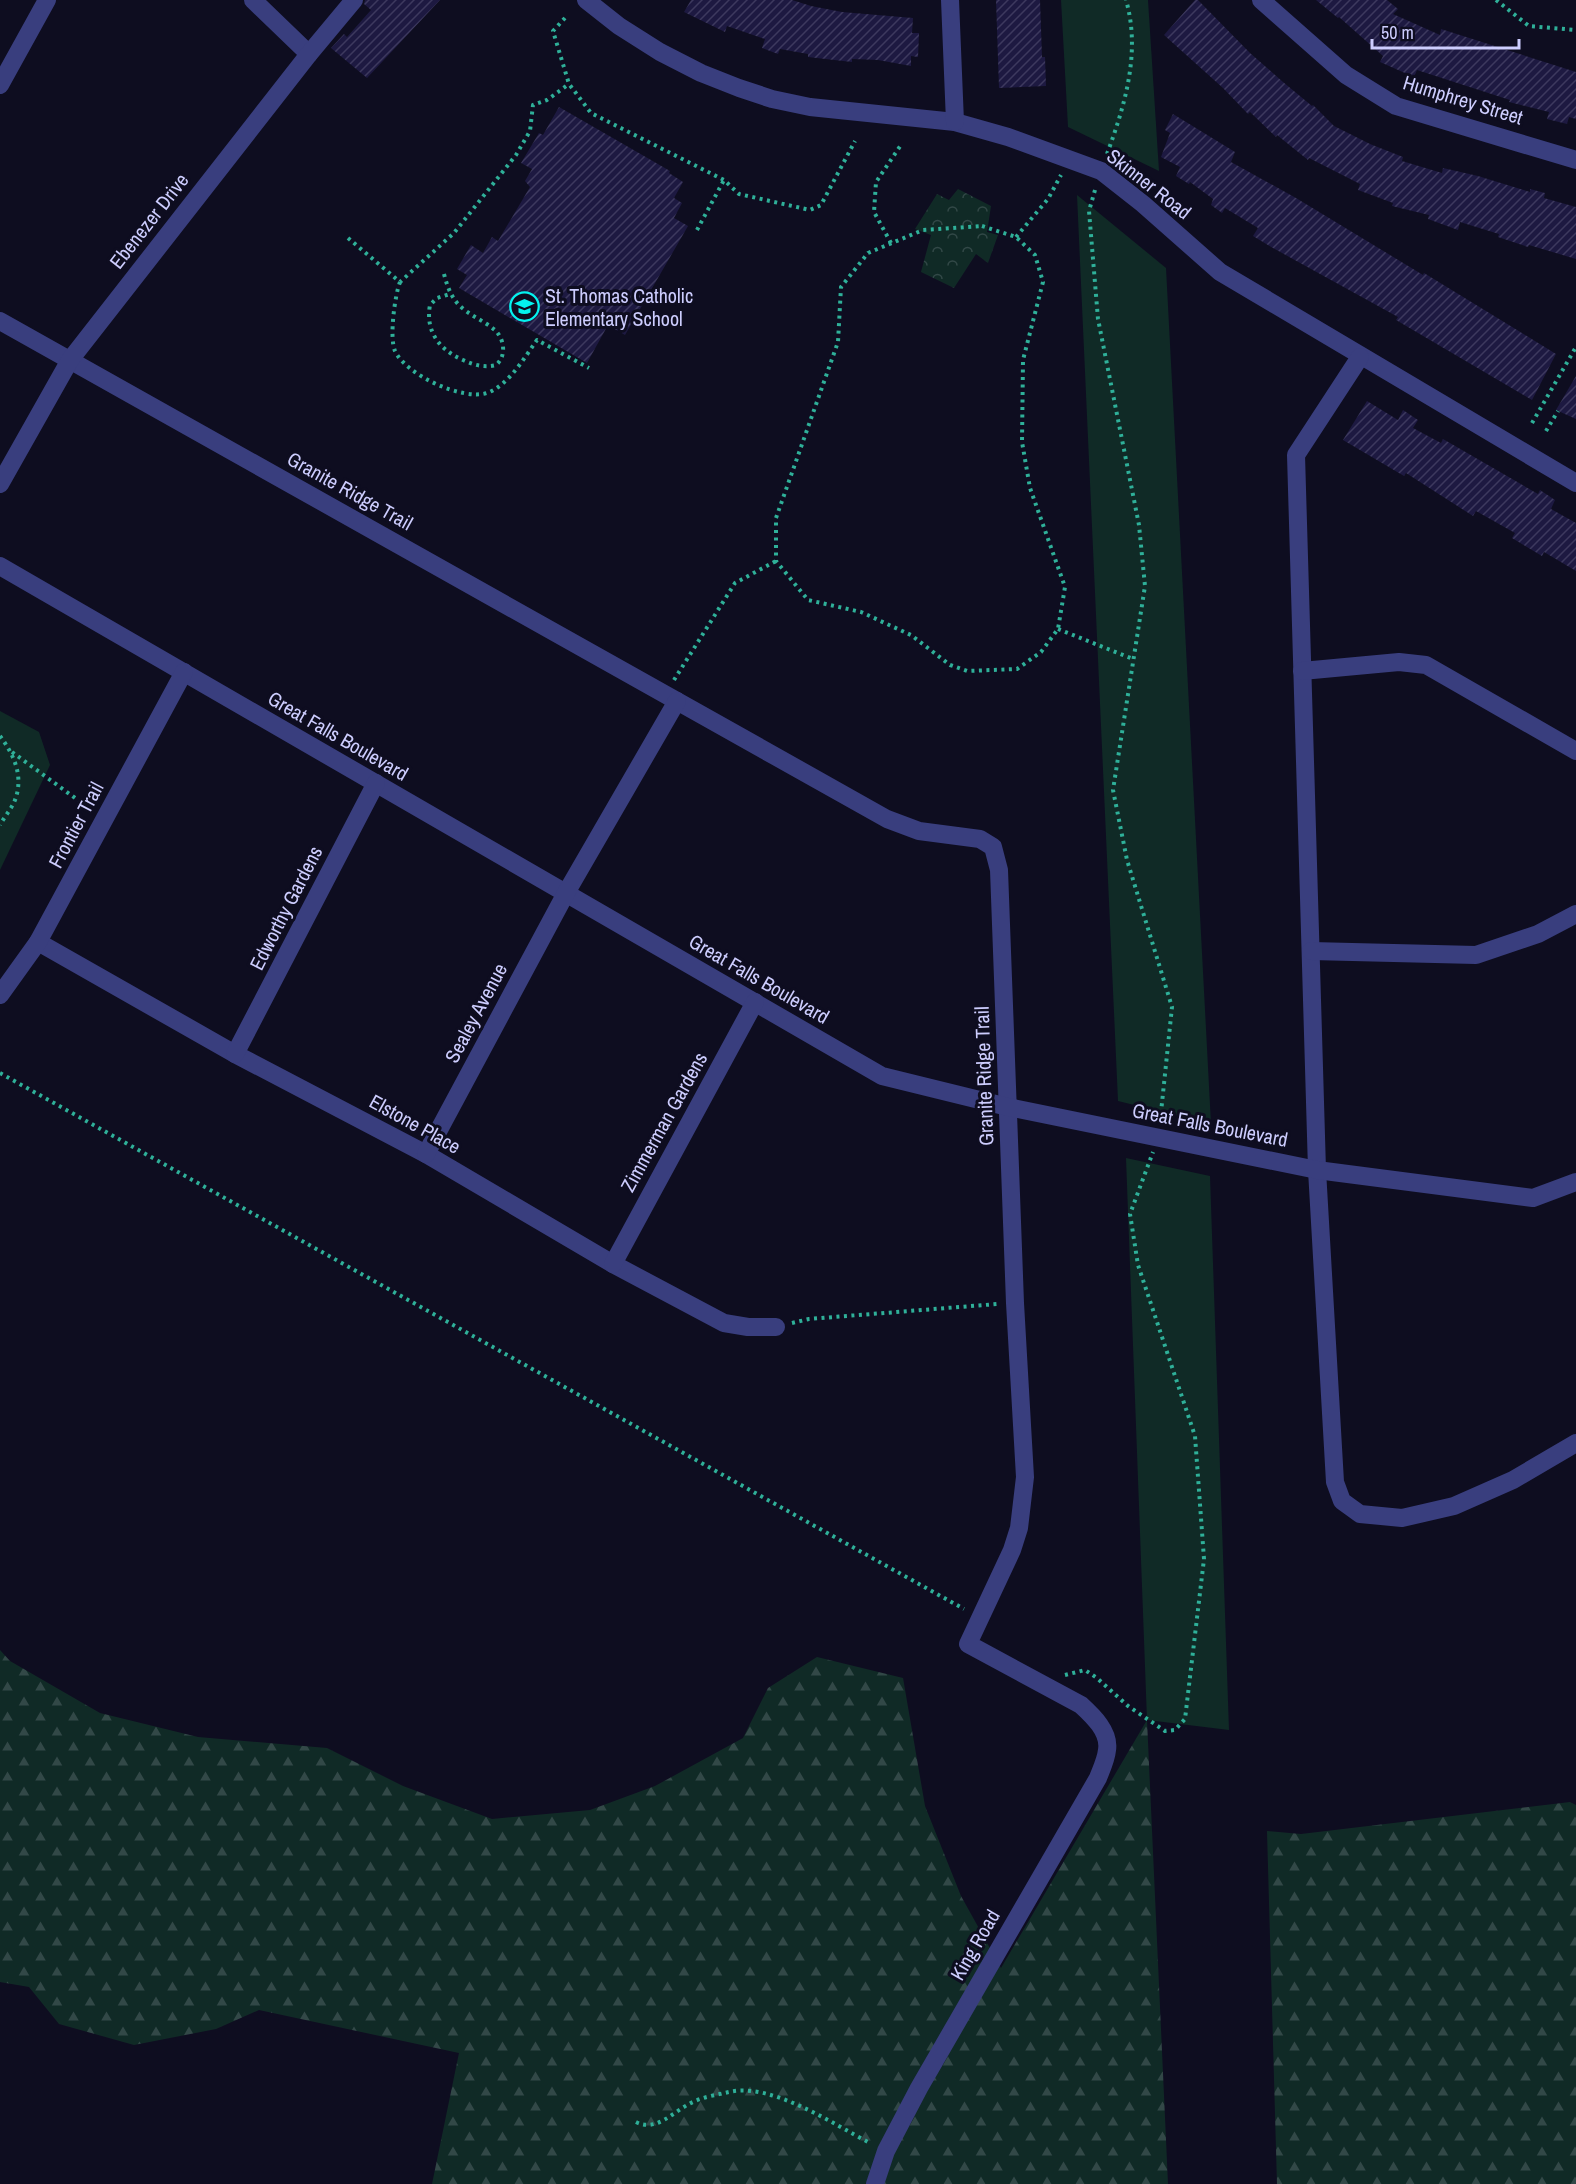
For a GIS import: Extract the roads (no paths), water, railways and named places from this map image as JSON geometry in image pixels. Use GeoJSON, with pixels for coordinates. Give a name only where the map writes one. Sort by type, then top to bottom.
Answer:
{"type":"FeatureCollection","features":[{"type":"Feature","properties":{"kind":"street"},"geometry":{"type":"LineString","coordinates":[[0,85],[47,0]]}},
{"type":"Feature","properties":{"kind":"street"},"geometry":{"type":"LineString","coordinates":[[253,0],[309,54]]}},
{"type":"Feature","properties":{"kind":"street","name":"Ebenezer Drive"},"geometry":{"type":"LineString","coordinates":[[0,484],[70,360],[309,54],[354,0]]}},
{"type":"Feature","properties":{"kind":"street","name":"Skinner Road"},"geometry":{"type":"LineString","coordinates":[[586,0],[619,26],[660,52],[702,73],[740,88],[780,101],[810,107],[955,123],[1008,137],[1101,171],[1143,204],[1220,272],[1576,483]]}},
{"type":"Feature","properties":{"kind":"street"},"geometry":{"type":"LineString","coordinates":[[950,0],[955,123]]}},
{"type":"Feature","properties":{"kind":"street","name":"Humphrey Street"},"geometry":{"type":"LineString","coordinates":[[1261,0],[1346,75],[1396,106],[1576,160]]}},
{"type":"Feature","properties":{"kind":"street","name":"Granite Ridge Trail"},"geometry":{"type":"LineString","coordinates":[[0,321],[887,819],[919,831],[980,839],[993,847],[999,870],[1015,1303],[1025,1477],[1022,1506],[1012,1550],[968,1644],[1081,1705],[1095,1717],[1102,1730]]}},
{"type":"Feature","properties":{"kind":"street"},"geometry":{"type":"LineString","coordinates":[[1360,357],[1296,455],[1317,1170],[1335,1482],[1341,1501],[1360,1514],[1402,1518],[1454,1506],[1513,1480],[1576,1443]]}},
{"type":"Feature","properties":{"kind":"street","name":"Great Falls Boulevard"},"geometry":{"type":"LineString","coordinates":[[0,566],[882,1076],[1008,1107],[1317,1170],[1533,1198],[1576,1182]]}},
{"type":"Feature","properties":{"kind":"street"},"geometry":{"type":"LineString","coordinates":[[1302,671],[1399,662],[1426,665],[1576,751]]}},
{"type":"Feature","properties":{"kind":"street","name":"Frontier Trail"},"geometry":{"type":"LineString","coordinates":[[0,995],[38,942],[184,672]]}},
{"type":"Feature","properties":{"kind":"street"},"geometry":{"type":"LineString","coordinates":[[566,893],[671,698]]}},
{"type":"Feature","properties":{"kind":"street","name":"Edworthy Gardens"},"geometry":{"type":"LineString","coordinates":[[235,1054],[376,783]]}},
{"type":"Feature","properties":{"kind":"street","name":"Sealey Avenue"},"geometry":{"type":"LineString","coordinates":[[426,1154],[566,893]]}},
{"type":"Feature","properties":{"kind":"street"},"geometry":{"type":"LineString","coordinates":[[1311,951],[1476,955],[1538,934],[1576,914]]}},
{"type":"Feature","properties":{"kind":"street","name":"Elstone Place"},"geometry":{"type":"LineString","coordinates":[[38,942],[235,1054],[426,1154],[613,1264],[724,1323],[748,1327],[776,1327]]}},
{"type":"Feature","properties":{"kind":"street","name":"Zimmerman Gardens"},"geometry":{"type":"LineString","coordinates":[[613,1264],[755,1002]]}},
{"type":"Feature","properties":{"kind":"street","name":"King Road"},"geometry":{"type":"LineString","coordinates":[[875,2184],[886,2151],[919,2088],[1098,1778],[1108,1749],[1102,1730]]}},
{"type":"Feature","properties":{"kind":"place","name":"St. Thomas Catholic Elementary School"},"geometry":{"type":"Point","coordinates":[524,307]}}]}
